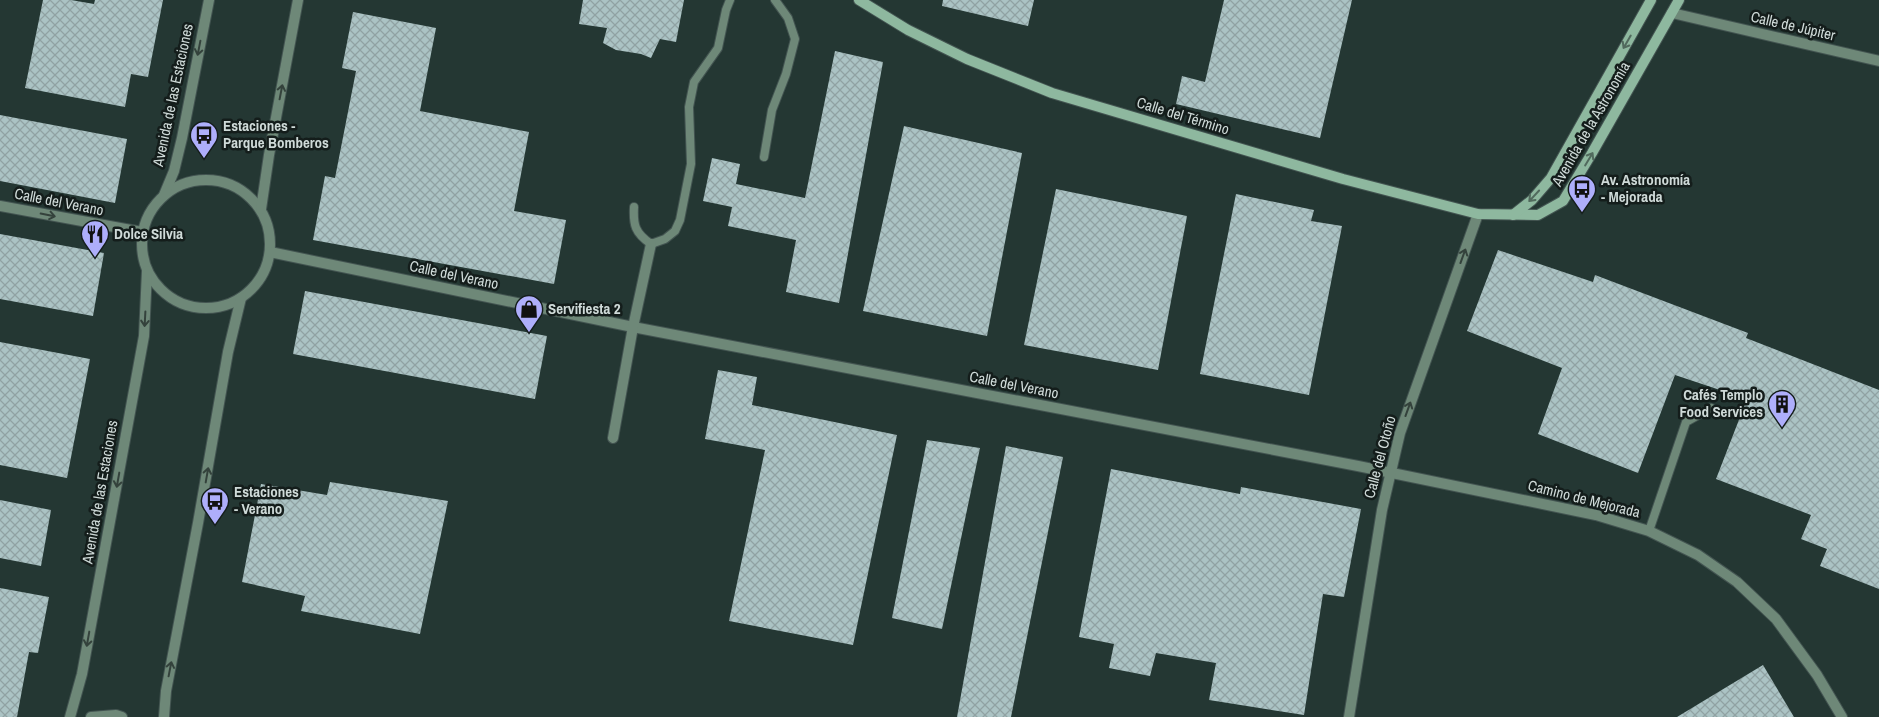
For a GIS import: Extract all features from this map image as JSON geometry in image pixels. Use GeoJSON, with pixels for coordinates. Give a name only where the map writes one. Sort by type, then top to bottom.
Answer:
{"type":"FeatureCollection","features":[{"type":"Feature","properties":{"kind":"street","name":"Avenida de las Estaciones"},"geometry":{"type":"LineString","coordinates":[[164,195],[174,171],[182,138],[208,0]]}},
{"type":"Feature","properties":{"kind":"street"},"geometry":{"type":"LineString","coordinates":[[261,209],[268,155],[298,0]]}},
{"type":"Feature","properties":{"kind":"street","name":"Calle del Término"},"geometry":{"type":"LineString","coordinates":[[859,0],[908,30],[967,60],[1052,93],[1343,178],[1478,214],[1513,215]]}},
{"type":"Feature","properties":{"kind":"street","name":"Avenida de la Astronomía"},"geometry":{"type":"LineString","coordinates":[[1513,215],[1532,200],[1551,178],[1651,0]]}},
{"type":"Feature","properties":{"kind":"street","name":"Avenida de la Astronomía"},"geometry":{"type":"LineString","coordinates":[[1513,215],[1538,215],[1564,201],[1679,0]]}},
{"type":"Feature","properties":{"kind":"street","name":"Calle de Júpiter"},"geometry":{"type":"LineString","coordinates":[[1672,13],[1879,61]]}},
{"type":"Feature","properties":{"kind":"street"},"geometry":{"type":"LineString","coordinates":[[205,179],[221,181],[242,190],[261,209],[269,229],[270,252],[257,282],[241,298],[212,308],[190,306],[178,302],[160,289],[147,271],[142,255],[142,232],[150,213],[164,195],[187,182],[205,179]]}},
{"type":"Feature","properties":{"kind":"street","name":"Calle del Verano"},"geometry":{"type":"LineString","coordinates":[[0,206],[142,232]]}},
{"type":"Feature","properties":{"kind":"street","name":"Calle del Otoño"},"geometry":{"type":"LineString","coordinates":[[1349,717],[1382,510],[1400,433],[1478,214]]}},
{"type":"Feature","properties":{"kind":"street"},"geometry":{"type":"LineString","coordinates":[[613,438],[633,327],[651,244]]}},
{"type":"Feature","properties":{"kind":"street","name":"Calle del Verano"},"geometry":{"type":"LineString","coordinates":[[270,252],[633,327],[1390,472]]}},
{"type":"Feature","properties":{"kind":"street","name":"Avenida de las Estaciones"},"geometry":{"type":"LineString","coordinates":[[70,717],[82,674],[144,336],[147,271]]}},
{"type":"Feature","properties":{"kind":"street"},"geometry":{"type":"LineString","coordinates":[[164,717],[166,691],[226,361],[241,298]]}},
{"type":"Feature","properties":{"kind":"street","name":"Camino de Mejorada"},"geometry":{"type":"LineString","coordinates":[[1390,472],[1596,515],[1649,531],[1698,555],[1737,582],[1776,619],[1817,675],[1842,717]]}},
{"type":"Feature","properties":{"kind":"street"},"geometry":{"type":"LineString","coordinates":[[91,717],[116,715],[122,717]]}},
{"type":"Feature","properties":{"kind":"lane"},"geometry":{"type":"LineString","coordinates":[[634,207],[633,222],[640,237],[651,244],[665,239],[675,231],[680,220],[691,164],[690,106],[694,82],[718,48],[730,0]]}},
{"type":"Feature","properties":{"kind":"lane"},"geometry":{"type":"LineString","coordinates":[[764,157],[772,110],[786,74],[795,39],[788,18],[775,0]]}},
{"type":"Feature","properties":{"kind":"lane"},"geometry":{"type":"LineString","coordinates":[[1649,531],[1686,422],[1710,408]]}},
{"type":"Feature","properties":{"kind":"building"},"geometry":{"type":"Polygon","coordinates":[[[43,0],[71,0],[94,4],[95,0],[163,0],[148,77],[131,74],[125,107],[25,88],[43,0]]]}},
{"type":"Feature","properties":{"kind":"building"},"geometry":{"type":"Polygon","coordinates":[[[583,0],[684,0],[676,42],[660,39],[651,58],[641,54],[616,50],[603,43],[607,28],[579,24],[583,0]]]}},
{"type":"Feature","properties":{"kind":"building"},"geometry":{"type":"Polygon","coordinates":[[[943,0],[1034,0],[1028,26],[942,6],[943,0]]]}},
{"type":"Feature","properties":{"kind":"building"},"geometry":{"type":"Polygon","coordinates":[[[1224,0],[1352,0],[1320,138],[1176,104],[1182,76],[1205,82],[1224,0]]]}},
{"type":"Feature","properties":{"kind":"building"},"geometry":{"type":"Polygon","coordinates":[[[353,12],[436,28],[420,111],[529,132],[514,211],[566,220],[554,284],[313,240],[325,176],[335,178],[356,71],[342,68],[353,12]]]}},
{"type":"Feature","properties":{"kind":"building"},"geometry":{"type":"Polygon","coordinates":[[[835,51],[883,62],[839,303],[786,292],[796,240],[728,226],[732,207],[703,201],[712,158],[740,164],[736,184],[805,198],[835,51]]]}},
{"type":"Feature","properties":{"kind":"building"},"geometry":{"type":"Polygon","coordinates":[[[0,115],[127,139],[115,203],[0,181],[0,115]]]}},
{"type":"Feature","properties":{"kind":"building"},"geometry":{"type":"Polygon","coordinates":[[[904,126],[1022,153],[987,336],[863,311],[904,126]]]}},
{"type":"Feature","properties":{"kind":"building"},"geometry":{"type":"Polygon","coordinates":[[[1056,189],[1187,216],[1158,370],[1024,345],[1056,189]]]}},
{"type":"Feature","properties":{"kind":"building"},"geometry":{"type":"Polygon","coordinates":[[[1236,194],[1314,210],[1311,221],[1342,226],[1309,395],[1200,374],[1236,194]]]}},
{"type":"Feature","properties":{"kind":"building"},"geometry":{"type":"Polygon","coordinates":[[[0,234],[104,253],[93,316],[0,299],[0,234]]]}},
{"type":"Feature","properties":{"kind":"building"},"geometry":{"type":"Polygon","coordinates":[[[1498,250],[1593,282],[1595,275],[1748,333],[1746,338],[1879,390],[1879,589],[1820,566],[1827,549],[1801,539],[1811,515],[1716,479],[1747,399],[1675,375],[1638,473],[1538,434],[1562,368],[1467,331],[1498,250]]]}},
{"type":"Feature","properties":{"kind":"building"},"geometry":{"type":"Polygon","coordinates":[[[305,291],[547,336],[535,399],[293,354],[305,291]]]}},
{"type":"Feature","properties":{"kind":"building"},"geometry":{"type":"Polygon","coordinates":[[[0,342],[90,359],[67,478],[0,465],[0,342]]]}},
{"type":"Feature","properties":{"kind":"building"},"geometry":{"type":"Polygon","coordinates":[[[718,370],[757,377],[752,405],[897,435],[853,645],[729,621],[765,450],[705,439],[718,370]]]}},
{"type":"Feature","properties":{"kind":"building"},"geometry":{"type":"Polygon","coordinates":[[[927,440],[980,448],[942,629],[892,618],[927,440]]]}},
{"type":"Feature","properties":{"kind":"building"},"geometry":{"type":"Polygon","coordinates":[[[1006,446],[1063,457],[1011,717],[957,717],[1006,446]]]}},
{"type":"Feature","properties":{"kind":"building"},"geometry":{"type":"Polygon","coordinates":[[[1111,469],[1240,494],[1241,487],[1361,509],[1344,597],[1323,594],[1304,715],[1209,700],[1216,663],[1156,653],[1150,676],[1109,668],[1114,644],[1079,637],[1111,469]]]}},
{"type":"Feature","properties":{"kind":"building"},"geometry":{"type":"Polygon","coordinates":[[[330,482],[448,501],[420,634],[301,611],[305,596],[242,582],[261,484],[327,495],[330,482]]]}},
{"type":"Feature","properties":{"kind":"building"},"geometry":{"type":"Polygon","coordinates":[[[0,500],[51,510],[41,566],[0,558],[0,500]]]}},
{"type":"Feature","properties":{"kind":"building"},"geometry":{"type":"Polygon","coordinates":[[[0,588],[49,597],[38,653],[29,652],[17,717],[0,717],[0,588]]]}},
{"type":"Feature","properties":{"kind":"building"},"geometry":{"type":"Polygon","coordinates":[[[1763,665],[1794,717],[1677,717],[1763,665]]]}},
{"type":"Feature","properties":{"kind":"place","name":"Estaciones - Parque Bomberos"},"geometry":{"type":"Point","coordinates":[204,159]}},
{"type":"Feature","properties":{"kind":"place","name":"Av. Astronomía - Mejorada"},"geometry":{"type":"Point","coordinates":[1582,213]}},
{"type":"Feature","properties":{"kind":"place","name":"Dolce Silvia"},"geometry":{"type":"Point","coordinates":[95,258]}},
{"type":"Feature","properties":{"kind":"place","name":"Servifiesta 2"},"geometry":{"type":"Point","coordinates":[529,333]}},
{"type":"Feature","properties":{"kind":"place","name":"Cafés Templo Food Services"},"geometry":{"type":"Point","coordinates":[1782,428]}},
{"type":"Feature","properties":{"kind":"place","name":"Estaciones - Verano"},"geometry":{"type":"Point","coordinates":[215,525]}}]}
